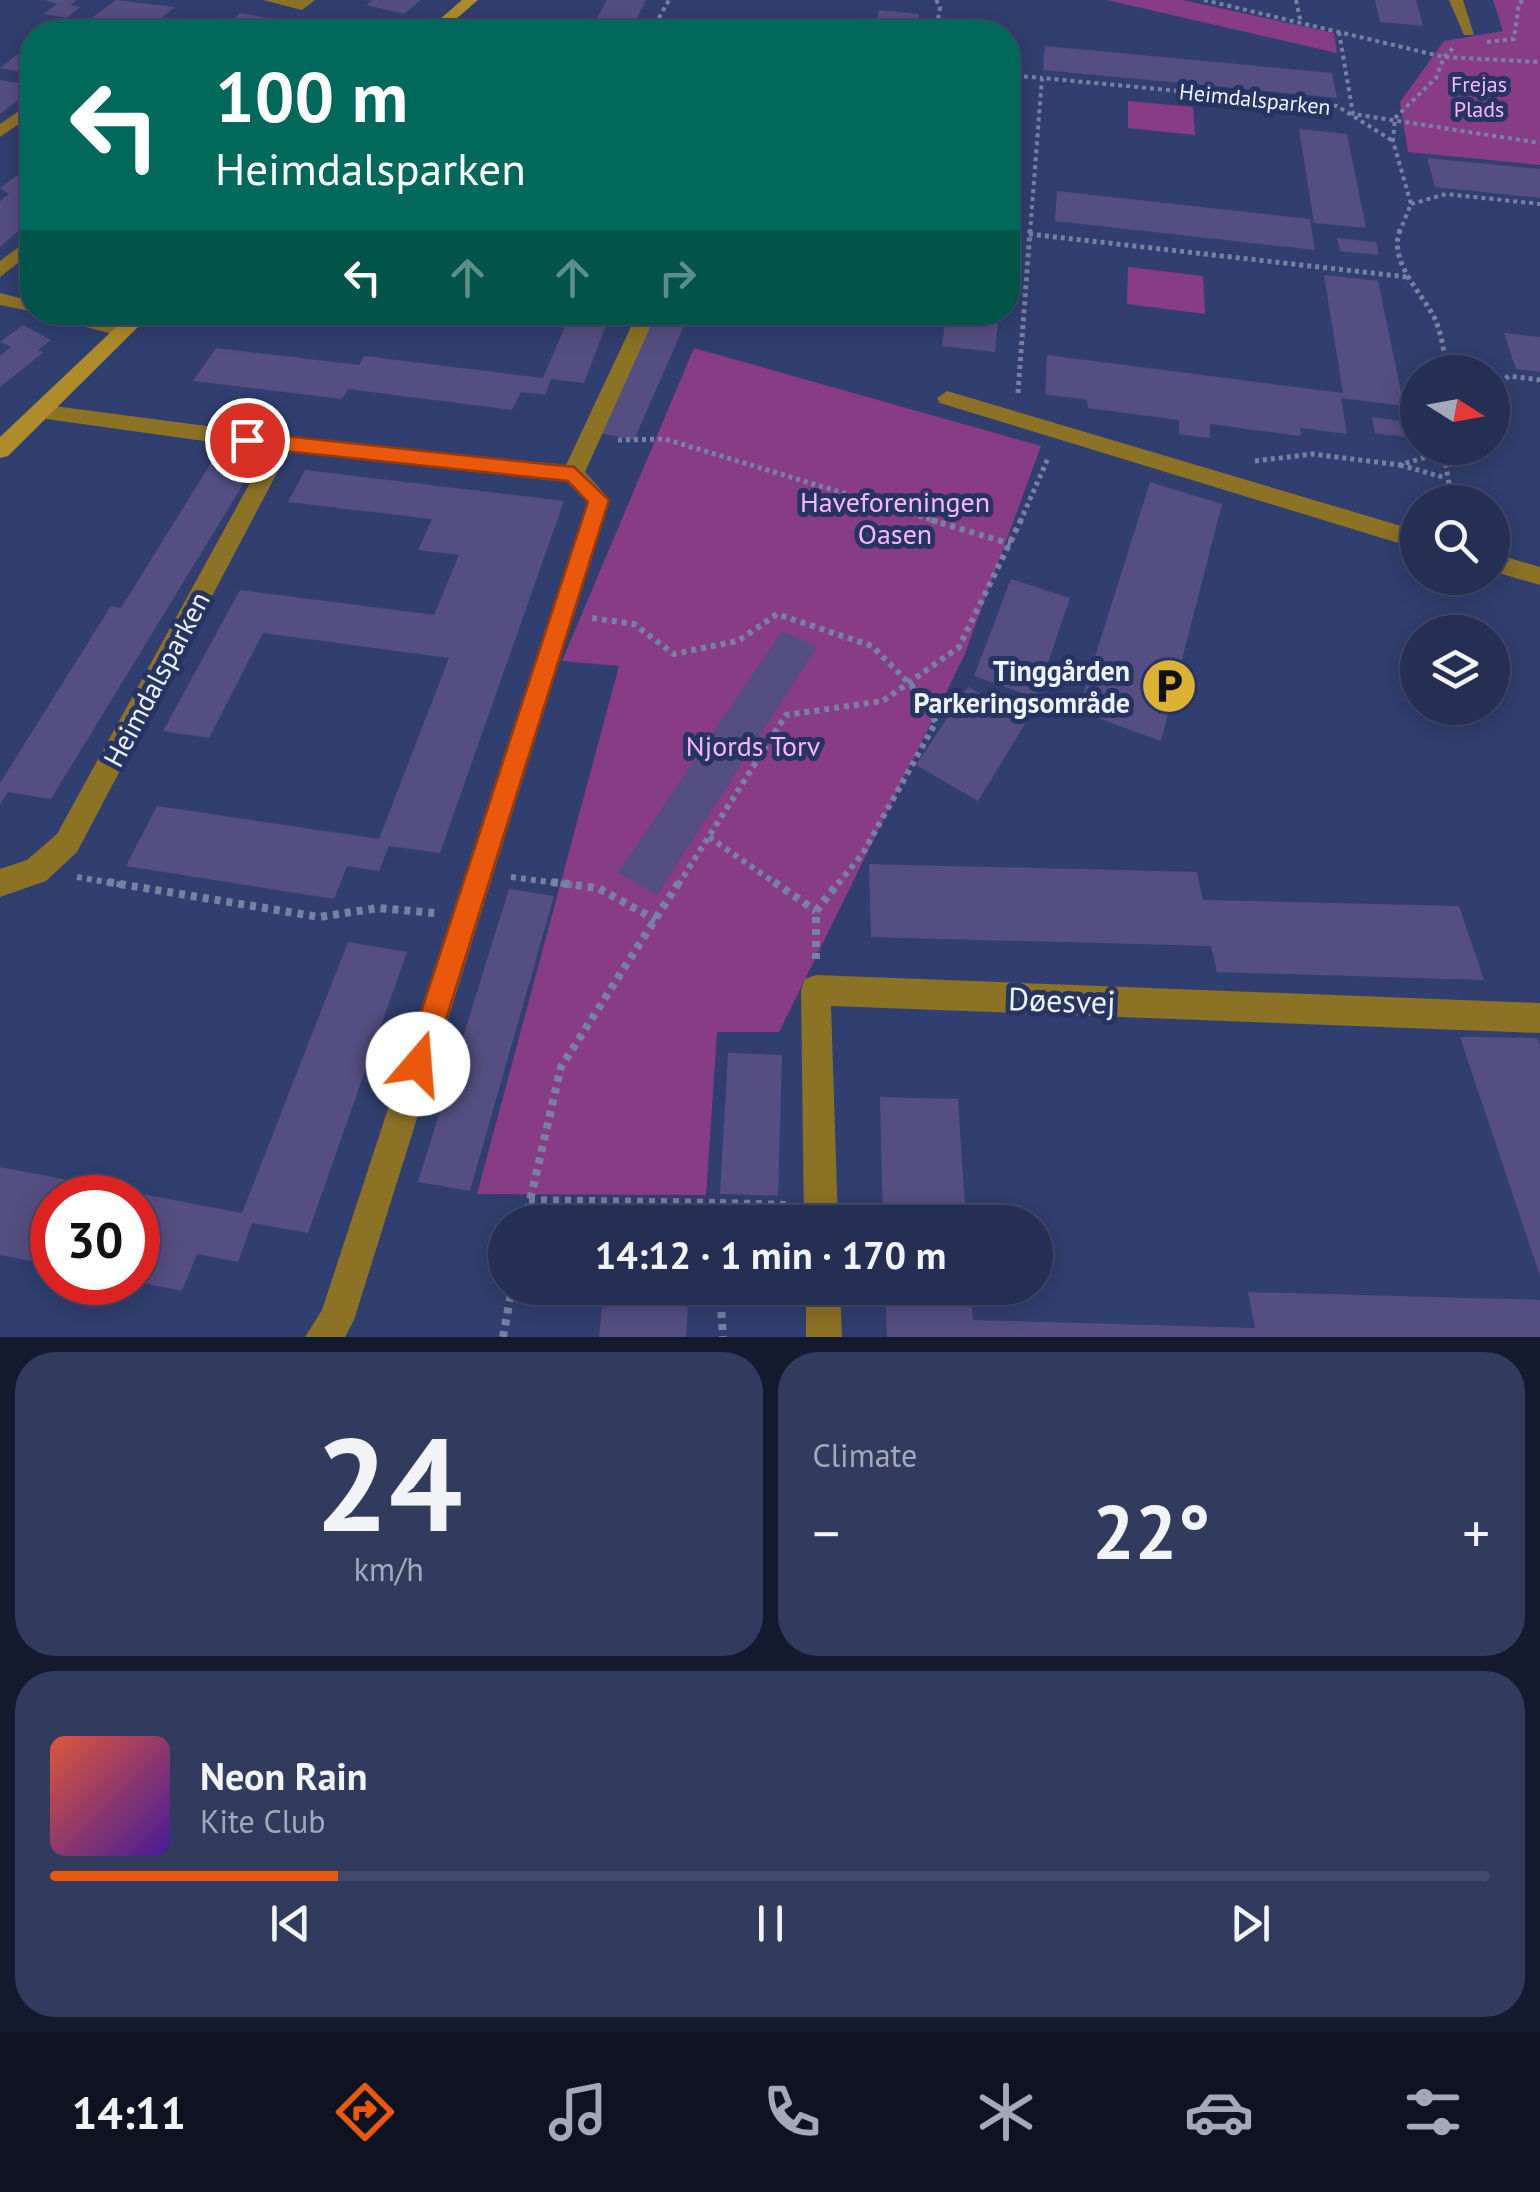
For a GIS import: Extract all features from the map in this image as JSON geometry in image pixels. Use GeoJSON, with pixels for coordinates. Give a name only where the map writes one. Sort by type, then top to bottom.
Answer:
{"type":"FeatureCollection","features":[{"type":"Feature","properties":{"kind":"street"},"geometry":{"type":"LineString","coordinates":[[270,0],[302,6],[308,0]]}},
{"type":"Feature","properties":{"kind":"street"},"geometry":{"type":"LineString","coordinates":[[447,20],[471,0]]}},
{"type":"Feature","properties":{"kind":"street"},"geometry":{"type":"LineString","coordinates":[[1456,0],[1468,38]]}},
{"type":"Feature","properties":{"kind":"street"},"geometry":{"type":"LineString","coordinates":[[0,132],[20,116]]}},
{"type":"Feature","properties":{"kind":"street"},"geometry":{"type":"LineString","coordinates":[[0,271],[20,254]]}},
{"type":"Feature","properties":{"kind":"street"},"geometry":{"type":"LineString","coordinates":[[105,325],[125,330]]}},
{"type":"Feature","properties":{"kind":"street"},"geometry":{"type":"LineString","coordinates":[[0,450],[130,325]]}},
{"type":"Feature","properties":{"kind":"street"},"geometry":{"type":"LineString","coordinates":[[574,474],[642,325]]}},
{"type":"Feature","properties":{"kind":"street"},"geometry":{"type":"LineString","coordinates":[[947,398],[1400,535]]}},
{"type":"Feature","properties":{"kind":"street"},"geometry":{"type":"LineString","coordinates":[[38,411],[282,444],[574,474],[599,500],[336,1320],[322,1337]]}},
{"type":"Feature","properties":{"kind":"street","name":"Heimdalsparken"},"geometry":{"type":"LineString","coordinates":[[0,883],[36,870],[67,844],[282,444]]}},
{"type":"Feature","properties":{"kind":"street"},"geometry":{"type":"LineString","coordinates":[[1510,567],[1540,576]]}},
{"type":"Feature","properties":{"kind":"street"},"geometry":{"type":"LineString","coordinates":[[816,990],[821,1205]]}},
{"type":"Feature","properties":{"kind":"street","name":"Døesvej"},"geometry":{"type":"LineString","coordinates":[[816,990],[1540,1018]]}},
{"type":"Feature","properties":{"kind":"street"},"geometry":{"type":"LineString","coordinates":[[823,1305],[824,1337]]}},
{"type":"Feature","properties":{"kind":"path"},"geometry":{"type":"LineString","coordinates":[[1204,0],[1444,57],[1540,62]]}},
{"type":"Feature","properties":{"kind":"path"},"geometry":{"type":"LineString","coordinates":[[1296,0],[1301,23]]}},
{"type":"Feature","properties":{"kind":"path"},"geometry":{"type":"LineString","coordinates":[[1484,42],[1514,39],[1519,3],[1524,0]]}},
{"type":"Feature","properties":{"kind":"path"},"geometry":{"type":"LineString","coordinates":[[1339,32],[1353,114],[1540,142]]}},
{"type":"Feature","properties":{"kind":"path"},"geometry":{"type":"LineString","coordinates":[[1444,355],[1434,318],[1408,277],[1397,238],[1411,204],[1393,140],[1395,118],[1436,78],[1453,46],[1468,38]]}},
{"type":"Feature","properties":{"kind":"path","name":"Heimdalsparken"},"geometry":{"type":"LineString","coordinates":[[1020,77],[1338,106],[1393,140]]}},
{"type":"Feature","properties":{"kind":"path"},"geometry":{"type":"LineString","coordinates":[[1016,419],[1042,78]]}},
{"type":"Feature","properties":{"kind":"path"},"geometry":{"type":"LineString","coordinates":[[1411,204],[1446,194],[1540,204]]}},
{"type":"Feature","properties":{"kind":"path"},"geometry":{"type":"LineString","coordinates":[[1029,234],[1408,277]]}},
{"type":"Feature","properties":{"kind":"path"},"geometry":{"type":"LineString","coordinates":[[1510,376],[1540,380]]}},
{"type":"Feature","properties":{"kind":"path"},"geometry":{"type":"LineString","coordinates":[[528,1205],[562,1067],[786,716],[883,701],[959,646],[1011,544],[1059,432]]}},
{"type":"Feature","properties":{"kind":"path"},"geometry":{"type":"LineString","coordinates":[[591,435],[635,444],[665,439],[1011,544]]}},
{"type":"Feature","properties":{"kind":"path"},"geometry":{"type":"LineString","coordinates":[[1242,462],[1313,454],[1399,465],[1446,478]]}},
{"type":"Feature","properties":{"kind":"path"},"geometry":{"type":"LineString","coordinates":[[1444,465],[1448,485]]}},
{"type":"Feature","properties":{"kind":"path"},"geometry":{"type":"LineString","coordinates":[[563,614],[634,624],[674,654],[738,641],[778,614],[872,646],[910,685],[936,722],[863,853],[816,911],[816,990]]}},
{"type":"Feature","properties":{"kind":"path"},"geometry":{"type":"LineString","coordinates":[[709,836],[816,911]]}},
{"type":"Feature","properties":{"kind":"path"},"geometry":{"type":"LineString","coordinates":[[36,870],[319,917],[378,908],[465,918]]}},
{"type":"Feature","properties":{"kind":"path"},"geometry":{"type":"LineString","coordinates":[[480,873],[598,888],[656,920]]}},
{"type":"Feature","properties":{"kind":"path"},"geometry":{"type":"LineString","coordinates":[[529,1200],[738,1205]]}},
{"type":"Feature","properties":{"kind":"path"},"geometry":{"type":"LineString","coordinates":[[503,1337],[509,1305]]}},
{"type":"Feature","properties":{"kind":"path"},"geometry":{"type":"LineString","coordinates":[[721,1305],[723,1337]]}},
{"type":"Feature","properties":{"kind":"green space"},"geometry":{"type":"Polygon","coordinates":[[[1107,0],[1183,0],[1334,33],[1337,53],[1107,0]]]}},
{"type":"Feature","properties":{"kind":"green space","name":"Frejas Plads"},"geometry":{"type":"Polygon","coordinates":[[[1493,0],[1540,0],[1540,165],[1408,152],[1400,102],[1444,41],[1503,31],[1493,0]]]}},
{"type":"Feature","properties":{"kind":"green space"},"geometry":{"type":"Polygon","coordinates":[[[1128,101],[1193,107],[1195,135],[1128,128],[1128,101]]]}},
{"type":"Feature","properties":{"kind":"green space"},"geometry":{"type":"Polygon","coordinates":[[[1128,267],[1203,276],[1205,314],[1127,304],[1128,267]]]}},
{"type":"Feature","properties":{"kind":"green space","name":"Njords Torv"},"geometry":{"type":"Polygon","coordinates":[[[694,348],[1041,446],[964,656],[779,1032],[717,1032],[706,1195],[477,1194],[619,666],[562,661],[694,348]]]}},
{"type":"Feature","properties":{"kind":"building"},"geometry":{"type":"Polygon","coordinates":[[[45,0],[77,0],[70,5],[81,7],[66,18],[43,14],[57,4],[45,0]]]}},
{"type":"Feature","properties":{"kind":"building"},"geometry":{"type":"Polygon","coordinates":[[[116,0],[175,7],[162,17],[175,20],[89,20],[116,0]]]}},
{"type":"Feature","properties":{"kind":"building"},"geometry":{"type":"Polygon","coordinates":[[[373,0],[421,0],[404,14],[366,5],[373,0]]]}},
{"type":"Feature","properties":{"kind":"building"},"geometry":{"type":"Polygon","coordinates":[[[607,0],[646,0],[636,20],[596,20],[607,0]]]}},
{"type":"Feature","properties":{"kind":"building"},"geometry":{"type":"Polygon","coordinates":[[[1375,0],[1416,0],[1423,26],[1380,22],[1375,0]]]}},
{"type":"Feature","properties":{"kind":"building"},"geometry":{"type":"Polygon","coordinates":[[[879,10],[919,14],[918,20],[877,20],[879,10]]]}},
{"type":"Feature","properties":{"kind":"building"},"geometry":{"type":"Polygon","coordinates":[[[240,13],[274,19],[273,20],[233,20],[240,13]]]}},
{"type":"Feature","properties":{"kind":"building"},"geometry":{"type":"Polygon","coordinates":[[[1045,46],[1332,73],[1337,98],[1043,70],[1045,46]]]}},
{"type":"Feature","properties":{"kind":"building"},"geometry":{"type":"Polygon","coordinates":[[[16,55],[20,56],[20,72],[0,68],[16,55]]]}},
{"type":"Feature","properties":{"kind":"building"},"geometry":{"type":"Polygon","coordinates":[[[0,80],[18,83],[20,98],[0,114],[0,80]]]}},
{"type":"Feature","properties":{"kind":"building"},"geometry":{"type":"Polygon","coordinates":[[[1299,129],[1347,134],[1366,228],[1314,223],[1299,129]]]}},
{"type":"Feature","properties":{"kind":"building"},"geometry":{"type":"Polygon","coordinates":[[[1427,158],[1540,169],[1540,198],[1435,187],[1427,158]]]}},
{"type":"Feature","properties":{"kind":"building"},"geometry":{"type":"Polygon","coordinates":[[[20,176],[20,230],[0,247],[0,201],[9,194],[0,188],[20,176]]]}},
{"type":"Feature","properties":{"kind":"building"},"geometry":{"type":"Polygon","coordinates":[[[1057,191],[1310,219],[1315,250],[1055,221],[1057,191]]]}},
{"type":"Feature","properties":{"kind":"building"},"geometry":{"type":"Polygon","coordinates":[[[1337,238],[1376,242],[1379,255],[1340,251],[1337,238]]]}},
{"type":"Feature","properties":{"kind":"building"},"geometry":{"type":"Polygon","coordinates":[[[1324,275],[1378,281],[1400,387],[1400,405],[1341,398],[1347,434],[1300,428],[1301,436],[1210,424],[1210,438],[1179,434],[1179,420],[1088,408],[1087,400],[1045,394],[1047,355],[1343,393],[1324,275]]]}},
{"type":"Feature","properties":{"kind":"building"},"geometry":{"type":"Polygon","coordinates":[[[23,325],[51,340],[38,350],[44,352],[0,387],[0,356],[11,347],[0,342],[23,325]]]}},
{"type":"Feature","properties":{"kind":"building"},"geometry":{"type":"Polygon","coordinates":[[[565,325],[606,325],[584,383],[551,379],[545,395],[521,392],[512,410],[348,389],[342,399],[193,381],[216,348],[359,365],[364,356],[543,378],[565,325]]]}},
{"type":"Feature","properties":{"kind":"building"},"geometry":{"type":"Polygon","coordinates":[[[651,325],[684,325],[634,440],[600,433],[651,325]]]}},
{"type":"Feature","properties":{"kind":"building"},"geometry":{"type":"Polygon","coordinates":[[[944,325],[998,325],[995,352],[942,346],[944,325]]]}},
{"type":"Feature","properties":{"kind":"building"},"geometry":{"type":"Polygon","coordinates":[[[1504,333],[1540,337],[1540,372],[1516,369],[1504,333]]]}},
{"type":"Feature","properties":{"kind":"building"},"geometry":{"type":"Polygon","coordinates":[[[1372,417],[1400,421],[1400,436],[1375,433],[1372,417]]]}},
{"type":"Feature","properties":{"kind":"building"},"geometry":{"type":"Polygon","coordinates":[[[211,463],[253,468],[51,799],[8,792],[0,805],[0,783],[111,606],[121,608],[211,463]]]}},
{"type":"Feature","properties":{"kind":"building"},"geometry":{"type":"Polygon","coordinates":[[[305,470],[564,501],[440,853],[389,846],[379,871],[347,866],[334,899],[126,866],[157,806],[379,839],[449,658],[263,633],[209,738],[163,731],[240,590],[434,615],[459,555],[418,550],[432,519],[288,502],[305,470]]]}},
{"type":"Feature","properties":{"kind":"building"},"geometry":{"type":"Polygon","coordinates":[[[1150,482],[1222,504],[1161,741],[1078,711],[1150,482]]]}},
{"type":"Feature","properties":{"kind":"building"},"geometry":{"type":"Polygon","coordinates":[[[1011,579],[1070,598],[1036,698],[974,676],[1011,579]]]}},
{"type":"Feature","properties":{"kind":"building"},"geometry":{"type":"Polygon","coordinates":[[[782,631],[817,647],[657,895],[618,873],[782,631]]]}},
{"type":"Feature","properties":{"kind":"building"},"geometry":{"type":"Polygon","coordinates":[[[968,687],[1028,719],[978,801],[916,765],[968,687]]]}},
{"type":"Feature","properties":{"kind":"building"},"geometry":{"type":"Polygon","coordinates":[[[869,864],[1197,872],[1203,900],[1459,906],[1484,980],[1217,972],[1211,946],[871,937],[869,864]]]}},
{"type":"Feature","properties":{"kind":"building"},"geometry":{"type":"Polygon","coordinates":[[[509,889],[554,896],[470,1191],[418,1182],[509,889]]]}},
{"type":"Feature","properties":{"kind":"building"},"geometry":{"type":"Polygon","coordinates":[[[348,942],[407,952],[308,1233],[252,1223],[238,1262],[197,1254],[182,1291],[160,1286],[160,1197],[242,1213],[348,942]]]}},
{"type":"Feature","properties":{"kind":"building"},"geometry":{"type":"Polygon","coordinates":[[[1460,1037],[1537,1038],[1540,1045],[1540,1276],[1460,1037]]]}},
{"type":"Feature","properties":{"kind":"building"},"geometry":{"type":"Polygon","coordinates":[[[728,1053],[782,1055],[778,1196],[720,1194],[728,1053]]]}},
{"type":"Feature","properties":{"kind":"building"},"geometry":{"type":"Polygon","coordinates":[[[880,1097],[958,1099],[965,1205],[883,1205],[880,1097]]]}},
{"type":"Feature","properties":{"kind":"building"},"geometry":{"type":"Polygon","coordinates":[[[0,1167],[42,1175],[30,1175],[30,1261],[0,1255],[0,1167]]]}},
{"type":"Feature","properties":{"kind":"building"},"geometry":{"type":"Polygon","coordinates":[[[1248,1292],[1540,1300],[1540,1337],[887,1337],[886,1305],[972,1305],[973,1320],[1255,1328],[1248,1292]]]}},
{"type":"Feature","properties":{"kind":"building"},"geometry":{"type":"Polygon","coordinates":[[[602,1305],[688,1305],[686,1337],[599,1337],[602,1305]]]}},
{"type":"Feature","properties":{"kind":"place","name":"Tinggården Parkeringsområde"},"geometry":{"type":"Point","coordinates":[1169,686]}},
{"type":"Feature","properties":{"kind":"route"},"geometry":{"type":"LineString","coordinates":[[247,440],[574,474],[599,500],[418,1064]]}},
{"type":"Feature","properties":{"kind":"park label","name":"Haveforeningen Oasen"},"geometry":{"type":"Point","coordinates":[895,517]}}]}
